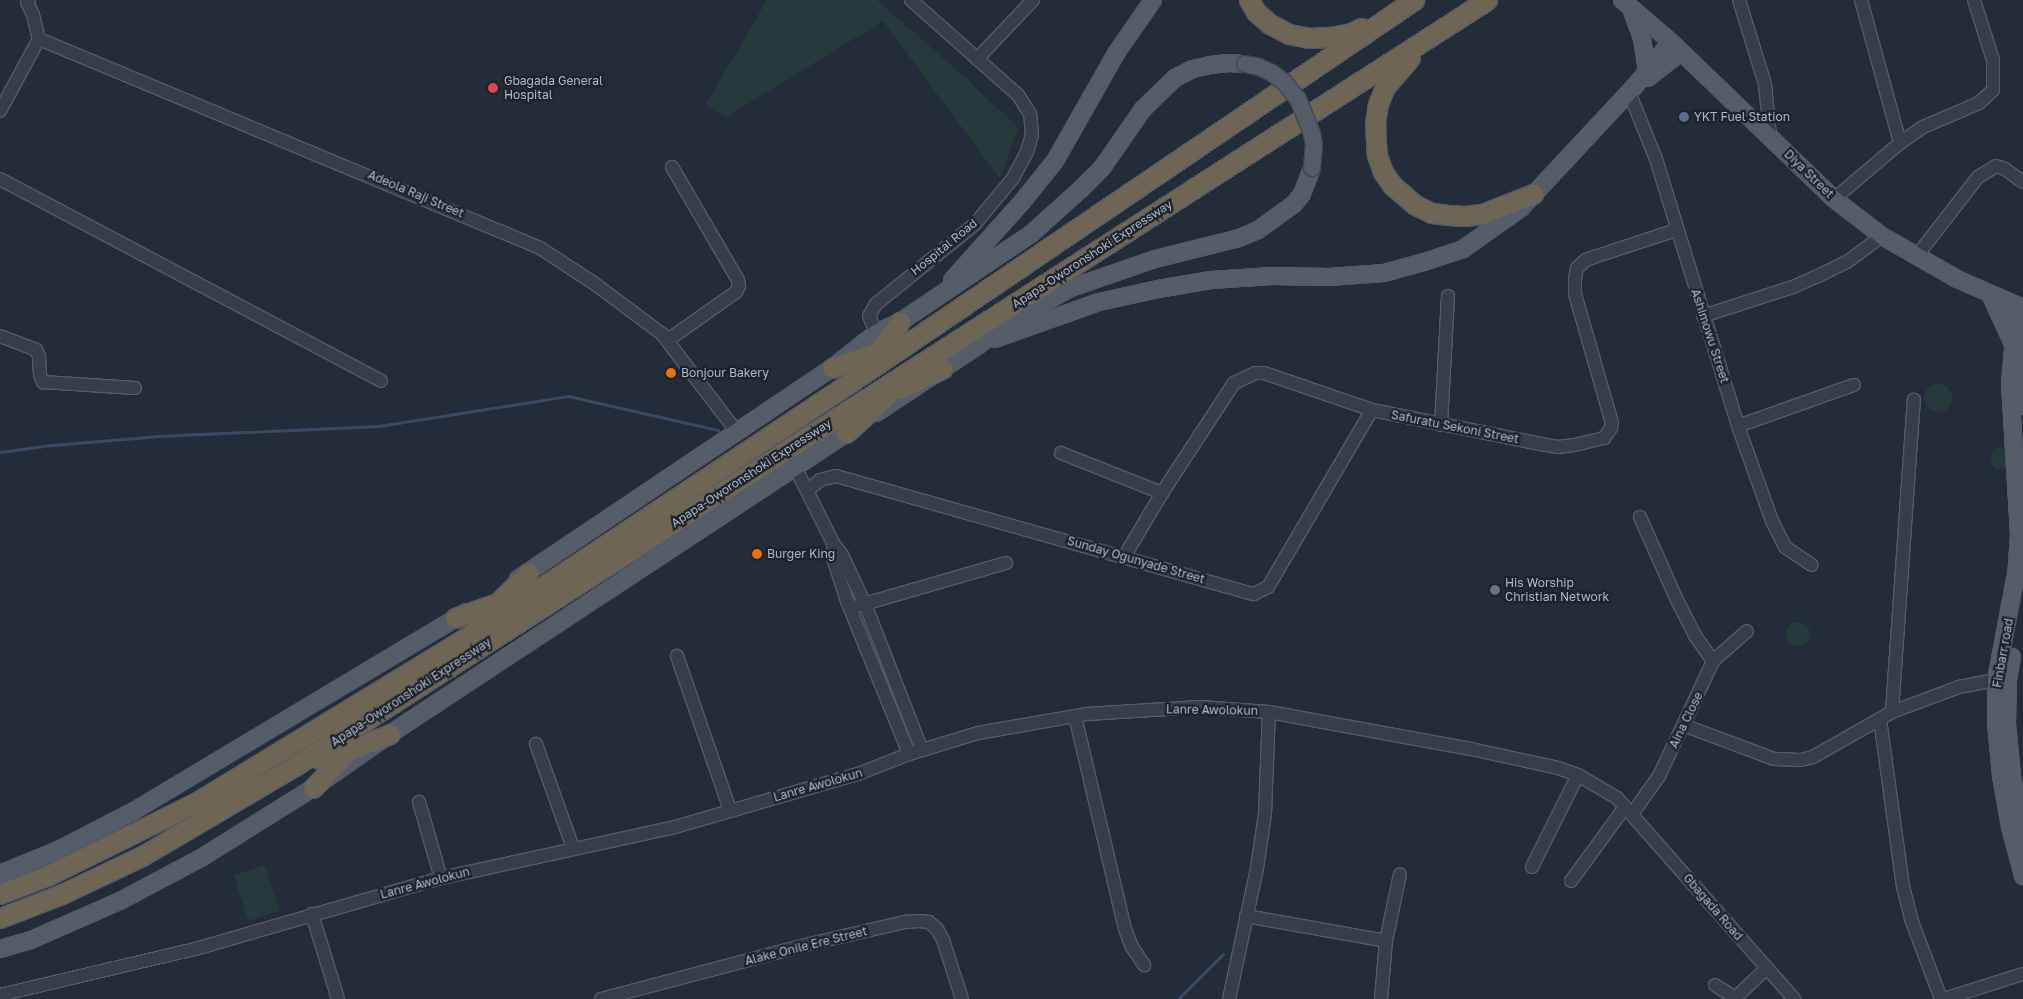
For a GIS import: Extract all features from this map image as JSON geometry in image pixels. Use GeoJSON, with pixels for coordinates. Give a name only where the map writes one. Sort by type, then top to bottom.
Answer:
{"type":"FeatureCollection","features":[{"type":"Feature","properties":{"kind":"highway"},"geometry":{"type":"LineString","coordinates":[[1249,0],[1256,12],[1270,24],[1290,34],[1309,38],[1351,33],[1410,0]]}},
{"type":"Feature","properties":{"kind":"highway","name":"Apapa-Oworonshoki Expressway"},"geometry":{"type":"LineString","coordinates":[[0,894],[49,875],[197,802],[464,639],[848,384],[1414,0]]}},
{"type":"Feature","properties":{"kind":"highway","name":"Apapa-Oworonshoki Expressway"},"geometry":{"type":"LineString","coordinates":[[0,918],[62,894],[142,856],[298,764],[840,426],[926,361],[1487,0]]}},
{"type":"Feature","properties":{"kind":"highway"},"geometry":{"type":"LineString","coordinates":[[1467,13],[1407,60],[1384,87],[1378,104],[1375,122],[1377,155],[1383,172],[1402,196],[1432,213],[1465,216],[1482,214],[1533,194]]}},
{"type":"Feature","properties":{"kind":"highway"},"geometry":{"type":"LineString","coordinates":[[848,384],[878,353],[900,322]]}},
{"type":"Feature","properties":{"kind":"highway"},"geometry":{"type":"LineString","coordinates":[[832,368],[916,338]]}},
{"type":"Feature","properties":{"kind":"highway"},"geometry":{"type":"LineString","coordinates":[[889,394],[926,361]]}},
{"type":"Feature","properties":{"kind":"highway"},"geometry":{"type":"LineString","coordinates":[[840,426],[889,394],[942,369]]}},
{"type":"Feature","properties":{"kind":"highway"},"geometry":{"type":"LineString","coordinates":[[464,639],[495,603],[528,573]]}},
{"type":"Feature","properties":{"kind":"highway"},"geometry":{"type":"LineString","coordinates":[[455,618],[540,588]]}},
{"type":"Feature","properties":{"kind":"highway"},"geometry":{"type":"LineString","coordinates":[[313,788],[350,750],[375,716]]}},
{"type":"Feature","properties":{"kind":"highway"},"geometry":{"type":"LineString","coordinates":[[298,764],[350,750],[390,734]]}},
{"type":"Feature","properties":{"kind":"main road"},"geometry":{"type":"LineString","coordinates":[[933,299],[981,250],[1055,161],[1117,52],[1153,0]]}},
{"type":"Feature","properties":{"kind":"main road"},"geometry":{"type":"LineString","coordinates":[[1626,4],[1642,38],[1647,69]]}},
{"type":"Feature","properties":{"kind":"main road","name":"Diya Street"},"geometry":{"type":"LineString","coordinates":[[1626,4],[1676,47],[1834,199],[1882,236],[1916,257],[2020,307]]}},
{"type":"Feature","properties":{"kind":"main road"},"geometry":{"type":"LineString","coordinates":[[979,345],[1099,302],[1158,289],[1212,280],[1273,276],[1329,277],[1384,273],[1463,249],[1521,208],[1632,90],[1676,47]]}},
{"type":"Feature","properties":{"kind":"main road"},"geometry":{"type":"LineString","coordinates":[[1632,90],[1647,69],[1676,47]]}},
{"type":"Feature","properties":{"kind":"main road"},"geometry":{"type":"LineString","coordinates":[[0,874],[60,849],[132,812],[528,573],[832,368],[876,334],[900,322],[999,258],[1060,208],[1102,168],[1143,109],[1170,83],[1192,70],[1202,67],[1229,63],[1245,64],[1259,67],[1272,73],[1298,99],[1312,133],[1314,145],[1312,168],[1302,194],[1294,204],[1258,230],[1239,238],[1155,258],[1071,288],[1006,324],[979,345]]}},
{"type":"Feature","properties":{"kind":"main road"},"geometry":{"type":"LineString","coordinates":[[1990,294],[2012,342],[2020,372],[2023,406]]}},
{"type":"Feature","properties":{"kind":"main road"},"geometry":{"type":"LineString","coordinates":[[2012,342],[2020,307]]}},
{"type":"Feature","properties":{"kind":"main road","name":"Apapa-Oworonshoki Expressway"},"geometry":{"type":"LineString","coordinates":[[0,949],[30,940],[120,901],[201,858],[313,788],[390,734],[795,467],[840,426],[942,369],[979,345]]}},
{"type":"Feature","properties":{"kind":"main road","name":"Finbarr road"},"geometry":{"type":"LineString","coordinates":[[2020,372],[2019,535],[2016,574],[1996,680],[1996,722],[2001,776],[2010,827],[2023,876]]}},
{"type":"Feature","properties":{"kind":"main road","name":"Finbarr road"},"geometry":{"type":"LineString","coordinates":[[2023,596],[2008,680],[2007,723],[2012,776],[2023,830]]}},
{"type":"Feature","properties":{"kind":"street","name":"Hospital Road"},"geometry":{"type":"LineString","coordinates":[[876,334],[869,316],[876,304],[975,224],[1013,178],[1027,152],[1032,135],[1033,123],[1026,106],[911,0]]}},
{"type":"Feature","properties":{"kind":"street"},"geometry":{"type":"LineString","coordinates":[[977,59],[1033,0]]}},
{"type":"Feature","properties":{"kind":"street"},"geometry":{"type":"LineString","coordinates":[[1739,0],[1764,84],[1770,136]]}},
{"type":"Feature","properties":{"kind":"street"},"geometry":{"type":"LineString","coordinates":[[1861,0],[1900,143]]}},
{"type":"Feature","properties":{"kind":"street"},"geometry":{"type":"LineString","coordinates":[[1834,199],[1900,143],[1923,127],[1979,103],[1993,90],[1993,60],[1974,0]]}},
{"type":"Feature","properties":{"kind":"street"},"geometry":{"type":"LineString","coordinates":[[0,111],[39,39],[33,15],[26,1]]}},
{"type":"Feature","properties":{"kind":"street","name":"Adeola Raji Street"},"geometry":{"type":"LineString","coordinates":[[39,39],[540,248],[596,284],[668,340],[736,432]]}},
{"type":"Feature","properties":{"kind":"street","name":"Ashimowu Street"},"geometry":{"type":"LineString","coordinates":[[1632,90],[1656,159],[1676,230],[1738,426],[1772,521],[1785,547],[1812,565]]}},
{"type":"Feature","properties":{"kind":"street"},"geometry":{"type":"LineString","coordinates":[[1916,257],[1978,177],[1996,166],[2005,169],[2023,182]]}},
{"type":"Feature","properties":{"kind":"street"},"geometry":{"type":"LineString","coordinates":[[668,340],[736,292],[739,286],[738,280],[672,167]]}},
{"type":"Feature","properties":{"kind":"street"},"geometry":{"type":"LineString","coordinates":[[0,178],[381,381]]}},
{"type":"Feature","properties":{"kind":"street","name":"Safuratu Sekoni Street"},"geometry":{"type":"LineString","coordinates":[[1124,557],[1162,493],[1234,383],[1243,377],[1255,373],[1264,373],[1372,410],[1558,447],[1604,438],[1612,423],[1575,294],[1574,279],[1577,268],[1586,260],[1676,230]]}},
{"type":"Feature","properties":{"kind":"street"},"geometry":{"type":"LineString","coordinates":[[1703,316],[1793,287],[1818,276],[1847,262],[1882,236]]}},
{"type":"Feature","properties":{"kind":"street"},"geometry":{"type":"LineString","coordinates":[[1441,425],[1448,296]]}},
{"type":"Feature","properties":{"kind":"street"},"geometry":{"type":"LineString","coordinates":[[0,336],[36,350],[39,356],[40,375],[43,382],[134,388]]}},
{"type":"Feature","properties":{"kind":"street"},"geometry":{"type":"LineString","coordinates":[[1738,426],[1854,386]]}},
{"type":"Feature","properties":{"kind":"street"},"geometry":{"type":"LineString","coordinates":[[1892,712],[1914,400]]}},
{"type":"Feature","properties":{"kind":"street","name":"Sunday Ogunyade Street"},"geometry":{"type":"LineString","coordinates":[[807,491],[820,480],[836,476],[1254,594],[1262,592],[1268,587],[1372,410]]}},
{"type":"Feature","properties":{"kind":"street"},"geometry":{"type":"LineString","coordinates":[[1061,453],[1162,493]]}},
{"type":"Feature","properties":{"kind":"street"},"geometry":{"type":"LineString","coordinates":[[795,467],[833,543],[842,555],[865,604],[922,750]]}},
{"type":"Feature","properties":{"kind":"street"},"geometry":{"type":"LineString","coordinates":[[1640,517],[1681,609],[1694,634],[1713,662]]}},
{"type":"Feature","properties":{"kind":"street"},"geometry":{"type":"LineString","coordinates":[[833,543],[833,558],[850,608],[909,754]]}},
{"type":"Feature","properties":{"kind":"street"},"geometry":{"type":"LineString","coordinates":[[850,608],[1006,563]]}},
{"type":"Feature","properties":{"kind":"street","name":"Aina Close"},"geometry":{"type":"LineString","coordinates":[[1571,881],[1659,776],[1713,662],[1747,631]]}},
{"type":"Feature","properties":{"kind":"street"},"geometry":{"type":"LineString","coordinates":[[677,656],[730,810]]}},
{"type":"Feature","properties":{"kind":"street"},"geometry":{"type":"LineString","coordinates":[[1683,725],[1774,759],[1801,760],[1813,757],[1892,712],[1950,690],[1996,680]]}},
{"type":"Feature","properties":{"kind":"street","name":"Lanre Awolokun"},"geometry":{"type":"LineString","coordinates":[[0,995],[195,949],[441,878],[675,827],[858,774],[909,754],[978,734],[1075,716],[1147,709],[1200,708],[1268,712],[1471,749],[1558,768],[1578,775],[1617,798],[1628,811]]}},
{"type":"Feature","properties":{"kind":"street"},"geometry":{"type":"LineString","coordinates":[[1229,999],[1257,868],[1265,814],[1268,712]]}},
{"type":"Feature","properties":{"kind":"street"},"geometry":{"type":"LineString","coordinates":[[1075,716],[1125,929],[1132,947],[1144,965]]}},
{"type":"Feature","properties":{"kind":"street"},"geometry":{"type":"LineString","coordinates":[[1880,719],[1903,886],[1912,919],[1943,999],[2023,974]]}},
{"type":"Feature","properties":{"kind":"street"},"geometry":{"type":"LineString","coordinates":[[536,744],[573,848]]}},
{"type":"Feature","properties":{"kind":"street"},"geometry":{"type":"LineString","coordinates":[[1532,867],[1578,775]]}},
{"type":"Feature","properties":{"kind":"street"},"geometry":{"type":"LineString","coordinates":[[419,802],[441,878]]}},
{"type":"Feature","properties":{"kind":"street","name":"Gbagada Road"},"geometry":{"type":"LineString","coordinates":[[1628,811],[1794,999]]}},
{"type":"Feature","properties":{"kind":"street"},"geometry":{"type":"LineString","coordinates":[[1381,999],[1386,941],[1400,874]]}},
{"type":"Feature","properties":{"kind":"street"},"geometry":{"type":"LineString","coordinates":[[312,914],[338,999]]}},
{"type":"Feature","properties":{"kind":"street"},"geometry":{"type":"LineString","coordinates":[[1246,916],[1386,941]]}},
{"type":"Feature","properties":{"kind":"street","name":"Alake Onile Ere Street"},"geometry":{"type":"LineString","coordinates":[[601,999],[804,945],[905,922],[919,921],[929,922],[937,929],[943,940],[962,999]]}},
{"type":"Feature","properties":{"kind":"street"},"geometry":{"type":"LineString","coordinates":[[1715,985],[1736,998],[1767,968]]}},
{"type":"Feature","properties":{"kind":"shaded area"},"geometry":{"type":"Polygon","coordinates":[[[767,0],[877,0],[967,79],[1018,128],[1000,179],[883,21],[726,117],[706,104],[767,0]]]}},
{"type":"Feature","properties":{"kind":"shaded area"},"geometry":{"type":"Polygon","coordinates":[[[1938,384],[1948,388],[1952,398],[1948,408],[1938,412],[1928,408],[1924,398],[1928,388],[1938,384]]]}},
{"type":"Feature","properties":{"kind":"shaded area"},"geometry":{"type":"Polygon","coordinates":[[[1998,447],[2009,449],[2007,469],[1996,469],[1991,463],[1992,452],[1998,447]]]}},
{"type":"Feature","properties":{"kind":"shaded area"},"geometry":{"type":"Polygon","coordinates":[[[1798,622],[1806,626],[1810,634],[1806,642],[1798,646],[1790,642],[1786,634],[1790,626],[1798,622]]]}},
{"type":"Feature","properties":{"kind":"shaded area"},"geometry":{"type":"Polygon","coordinates":[[[265,865],[280,911],[248,921],[234,875],[265,865]]]}},
{"type":"Feature","properties":{"kind":"waterway"},"geometry":{"type":"LineString","coordinates":[[0,452],[52,445],[159,436],[379,426],[568,396],[718,430]]}},
{"type":"Feature","properties":{"kind":"waterway"},"geometry":{"type":"LineString","coordinates":[[1178,999],[1223,954]]}},
{"type":"Feature","properties":{"kind":"place","name":"Gbagada General Hospital"},"geometry":{"type":"Point","coordinates":[493,88]}},
{"type":"Feature","properties":{"kind":"place","name":"YKT Fuel Station"},"geometry":{"type":"Point","coordinates":[1684,117]}},
{"type":"Feature","properties":{"kind":"place","name":"Bonjour Bakery"},"geometry":{"type":"Point","coordinates":[671,373]}},
{"type":"Feature","properties":{"kind":"place","name":"Burger King"},"geometry":{"type":"Point","coordinates":[757,554]}},
{"type":"Feature","properties":{"kind":"place","name":"His Worship Christian Network"},"geometry":{"type":"Point","coordinates":[1495,590]}}]}
